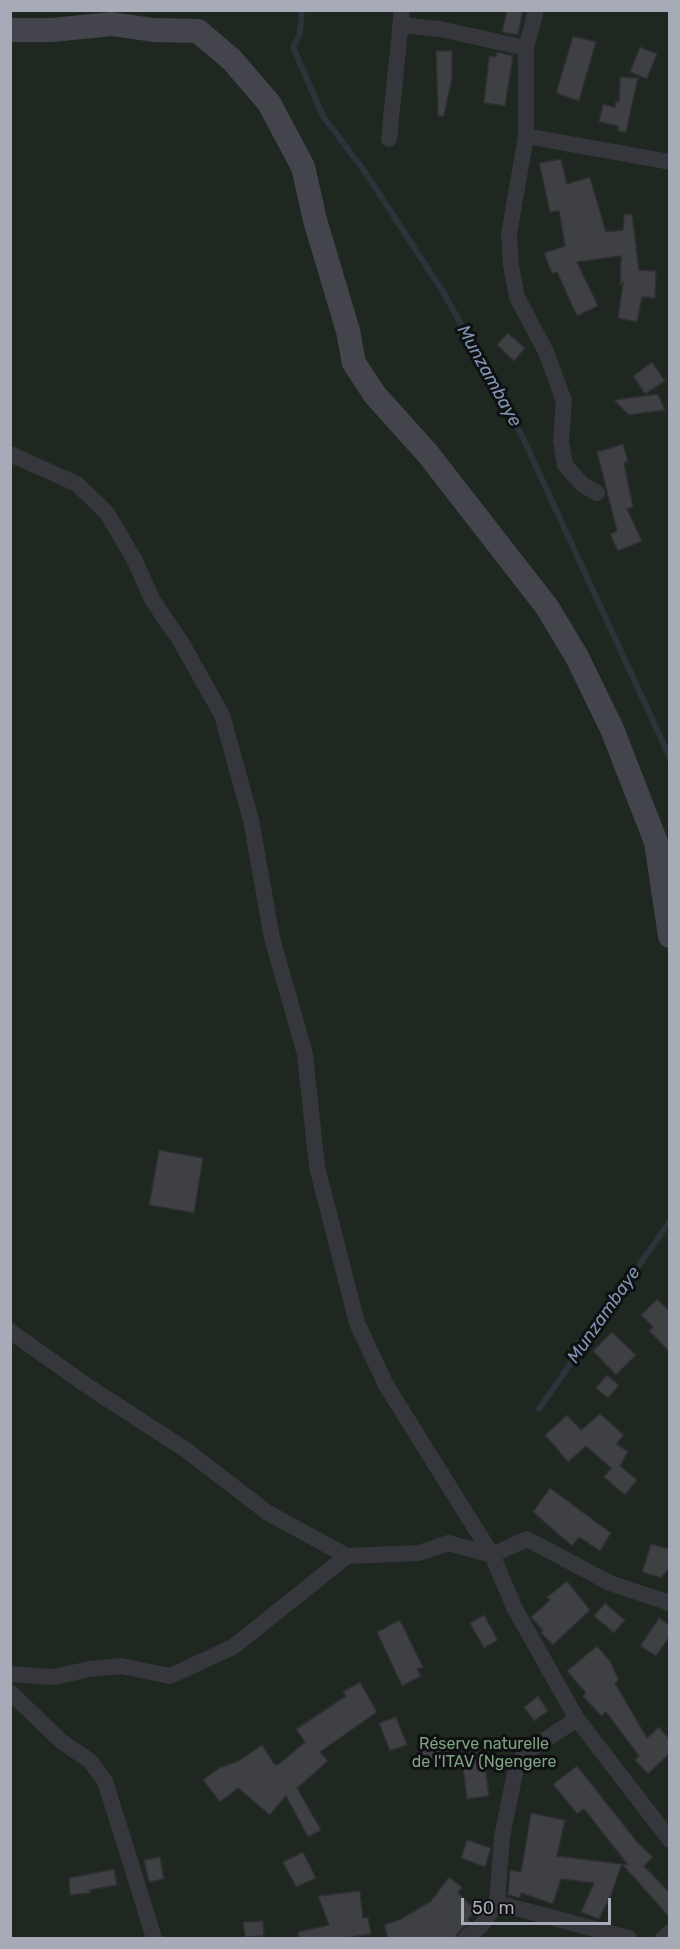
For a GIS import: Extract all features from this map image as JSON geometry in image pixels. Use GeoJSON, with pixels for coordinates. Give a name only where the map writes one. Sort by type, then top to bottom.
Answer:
{"type":"FeatureCollection","features":[{"type":"Feature","properties":{"kind":"street"},"geometry":{"type":"LineString","coordinates":[[536,10],[526,48],[526,136],[509,234],[511,265],[517,297],[546,352],[564,401],[561,441],[565,465],[583,485],[597,493]]}},
{"type":"Feature","properties":{"kind":"street"},"geometry":{"type":"LineString","coordinates":[[389,139],[401,18],[526,48]]}},
{"type":"Feature","properties":{"kind":"street"},"geometry":{"type":"LineString","coordinates":[[10,30],[52,30],[112,24],[153,30],[198,31],[232,60],[269,103],[303,167],[354,363],[375,395],[428,454],[547,608],[577,657],[612,729],[656,842],[669,936]]}},
{"type":"Feature","properties":{"kind":"street"},"geometry":{"type":"LineString","coordinates":[[526,136],[669,162]]}},
{"type":"Feature","properties":{"kind":"street"},"geometry":{"type":"LineString","coordinates":[[10,454],[77,484],[107,513],[134,559],[153,601],[181,642],[222,715],[250,820],[272,938],[305,1054],[317,1167],[357,1323],[386,1384],[492,1555],[515,1609],[577,1719],[669,1840]]}},
{"type":"Feature","properties":{"kind":"street"},"geometry":{"type":"LineString","coordinates":[[10,1331],[88,1387],[186,1450],[268,1513],[347,1556],[419,1553],[448,1543],[492,1555],[526,1539],[610,1583],[669,1603]]}},
{"type":"Feature","properties":{"kind":"street"},"geometry":{"type":"LineString","coordinates":[[10,1674],[54,1677],[90,1669],[121,1666],[170,1676],[233,1647],[347,1556]]}},
{"type":"Feature","properties":{"kind":"street"},"geometry":{"type":"LineString","coordinates":[[10,1692],[61,1741],[90,1761],[105,1781],[154,1938]]}},
{"type":"Feature","properties":{"kind":"street"},"geometry":{"type":"LineString","coordinates":[[466,1938],[482,1926],[497,1903],[502,1837],[516,1768],[525,1753],[577,1719]]}},
{"type":"Feature","properties":{"kind":"street"},"geometry":{"type":"LineString","coordinates":[[497,1903],[629,1938]]}},
{"type":"Feature","properties":{"kind":"street"},"geometry":{"type":"LineString","coordinates":[[663,1938],[669,1932]]}},
{"type":"Feature","properties":{"kind":"green space","name":"Réserve naturelle de l'ITAV (Ngengere"},"geometry":{"type":"Polygon","coordinates":[[[11,11],[669,11],[669,1938],[11,1938],[11,11]]]}},
{"type":"Feature","properties":{"kind":"building"},"geometry":{"type":"Polygon","coordinates":[[[507,10],[523,10],[518,35],[502,32],[507,10]]]}},
{"type":"Feature","properties":{"kind":"building"},"geometry":{"type":"Polygon","coordinates":[[[573,36],[596,42],[579,101],[556,93],[573,36]]]}},
{"type":"Feature","properties":{"kind":"building"},"geometry":{"type":"Polygon","coordinates":[[[640,47],[657,54],[647,79],[630,72],[640,47]]]}},
{"type":"Feature","properties":{"kind":"building"},"geometry":{"type":"Polygon","coordinates":[[[436,51],[452,51],[452,78],[444,116],[438,116],[436,51]]]}},
{"type":"Feature","properties":{"kind":"building"},"geometry":{"type":"Polygon","coordinates":[[[497,52],[513,56],[505,106],[484,103],[489,56],[496,57],[497,52]]]}},
{"type":"Feature","properties":{"kind":"building"},"geometry":{"type":"Polygon","coordinates":[[[620,77],[638,78],[626,132],[618,131],[618,126],[599,122],[603,104],[615,107],[616,101],[619,102],[620,77]]]}},
{"type":"Feature","properties":{"kind":"building"},"geometry":{"type":"Polygon","coordinates":[[[561,159],[567,184],[590,177],[606,232],[623,230],[624,214],[632,214],[639,270],[656,271],[655,298],[642,297],[637,322],[618,318],[623,282],[620,285],[621,256],[577,262],[598,306],[577,316],[557,272],[552,274],[544,253],[565,246],[559,211],[550,212],[539,163],[561,159]]]}},
{"type":"Feature","properties":{"kind":"building"},"geometry":{"type":"Polygon","coordinates":[[[508,333],[525,348],[514,361],[497,345],[508,333]]]}},
{"type":"Feature","properties":{"kind":"building"},"geometry":{"type":"Polygon","coordinates":[[[652,362],[665,381],[645,394],[633,376],[652,362]]]}},
{"type":"Feature","properties":{"kind":"building"},"geometry":{"type":"Polygon","coordinates":[[[658,394],[665,410],[629,415],[614,400],[658,394]]]}},
{"type":"Feature","properties":{"kind":"building"},"geometry":{"type":"Polygon","coordinates":[[[623,444],[628,461],[624,463],[633,507],[627,509],[642,541],[618,551],[610,534],[617,531],[597,452],[623,444]]]}},
{"type":"Feature","properties":{"kind":"building"},"geometry":{"type":"Polygon","coordinates":[[[159,1150],[203,1158],[194,1213],[149,1205],[159,1150]]]}},
{"type":"Feature","properties":{"kind":"building"},"geometry":{"type":"Polygon","coordinates":[[[657,1299],[669,1311],[669,1351],[649,1331],[653,1327],[641,1315],[657,1299]]]}},
{"type":"Feature","properties":{"kind":"building"},"geometry":{"type":"Polygon","coordinates":[[[612,1332],[636,1355],[616,1375],[593,1351],[612,1332]]]}},
{"type":"Feature","properties":{"kind":"building"},"geometry":{"type":"Polygon","coordinates":[[[607,1375],[619,1385],[608,1398],[596,1388],[607,1375]]]}},
{"type":"Feature","properties":{"kind":"building"},"geometry":{"type":"Polygon","coordinates":[[[600,1414],[624,1435],[616,1444],[628,1451],[620,1466],[637,1480],[625,1495],[604,1477],[611,1468],[586,1446],[568,1462],[545,1435],[567,1415],[581,1430],[600,1414]]]}},
{"type":"Feature","properties":{"kind":"building"},"geometry":{"type":"Polygon","coordinates":[[[550,1488],[611,1533],[600,1551],[579,1537],[572,1546],[533,1512],[550,1488]]]}},
{"type":"Feature","properties":{"kind":"building"},"geometry":{"type":"Polygon","coordinates":[[[651,1544],[669,1549],[669,1568],[661,1578],[642,1572],[651,1544]]]}},
{"type":"Feature","properties":{"kind":"building"},"geometry":{"type":"Polygon","coordinates":[[[567,1581],[590,1610],[553,1645],[541,1633],[543,1630],[531,1617],[550,1600],[547,1597],[567,1581]]]}},
{"type":"Feature","properties":{"kind":"building"},"geometry":{"type":"Polygon","coordinates":[[[605,1603],[625,1620],[614,1633],[594,1616],[605,1603]]]}},
{"type":"Feature","properties":{"kind":"building"},"geometry":{"type":"Polygon","coordinates":[[[484,1615],[498,1640],[484,1648],[470,1623],[484,1615]]]}},
{"type":"Feature","properties":{"kind":"building"},"geometry":{"type":"Polygon","coordinates":[[[659,1618],[669,1625],[669,1637],[656,1656],[640,1646],[659,1618]]]}},
{"type":"Feature","properties":{"kind":"building"},"geometry":{"type":"Polygon","coordinates":[[[400,1620],[423,1667],[417,1669],[421,1676],[402,1686],[377,1632],[400,1620]]]}},
{"type":"Feature","properties":{"kind":"building"},"geometry":{"type":"Polygon","coordinates":[[[597,1646],[610,1661],[619,1680],[615,1683],[647,1738],[659,1727],[669,1739],[669,1754],[648,1774],[635,1760],[639,1756],[606,1712],[601,1716],[583,1696],[586,1693],[567,1671],[597,1646]]]}},
{"type":"Feature","properties":{"kind":"building"},"geometry":{"type":"Polygon","coordinates":[[[360,1682],[377,1712],[320,1752],[328,1761],[297,1788],[321,1830],[308,1837],[286,1796],[270,1815],[238,1788],[220,1802],[203,1780],[219,1768],[238,1761],[262,1745],[275,1765],[279,1764],[305,1742],[296,1729],[346,1696],[343,1692],[360,1682]]]}},
{"type":"Feature","properties":{"kind":"building"},"geometry":{"type":"Polygon","coordinates":[[[538,1696],[548,1711],[534,1721],[524,1707],[538,1696]]]}},
{"type":"Feature","properties":{"kind":"building"},"geometry":{"type":"Polygon","coordinates":[[[396,1717],[407,1745],[390,1751],[379,1723],[396,1717]]]}},
{"type":"Feature","properties":{"kind":"building"},"geometry":{"type":"Polygon","coordinates":[[[446,1744],[448,1760],[422,1762],[421,1746],[446,1744]]]}},
{"type":"Feature","properties":{"kind":"building"},"geometry":{"type":"Polygon","coordinates":[[[476,1751],[485,1764],[489,1796],[467,1799],[462,1760],[476,1751]]]}},
{"type":"Feature","properties":{"kind":"building"},"geometry":{"type":"Polygon","coordinates":[[[577,1766],[639,1844],[653,1857],[644,1866],[669,1892],[669,1917],[622,1864],[628,1865],[584,1809],[577,1814],[553,1784],[577,1766]]]}},
{"type":"Feature","properties":{"kind":"building"},"geometry":{"type":"Polygon","coordinates":[[[531,1813],[565,1820],[557,1856],[622,1864],[611,1895],[599,1919],[581,1912],[594,1883],[561,1879],[553,1904],[521,1893],[520,1898],[508,1895],[510,1870],[521,1872],[531,1813]]]}},
{"type":"Feature","properties":{"kind":"building"},"geometry":{"type":"Polygon","coordinates":[[[467,1840],[491,1848],[485,1867],[461,1858],[467,1840]]]}},
{"type":"Feature","properties":{"kind":"building"},"geometry":{"type":"Polygon","coordinates":[[[303,1852],[316,1878],[296,1887],[283,1862],[303,1852]]]}},
{"type":"Feature","properties":{"kind":"building"},"geometry":{"type":"Polygon","coordinates":[[[160,1857],[164,1879],[149,1882],[144,1860],[160,1857]]]}},
{"type":"Feature","properties":{"kind":"building"},"geometry":{"type":"Polygon","coordinates":[[[114,1869],[117,1885],[90,1890],[90,1893],[70,1895],[69,1878],[114,1869]]]}},
{"type":"Feature","properties":{"kind":"building"},"geometry":{"type":"Polygon","coordinates":[[[449,1877],[462,1887],[458,1893],[476,1910],[456,1938],[388,1938],[384,1925],[401,1919],[431,1901],[449,1877]]]}},
{"type":"Feature","properties":{"kind":"building"},"geometry":{"type":"Polygon","coordinates":[[[360,1891],[363,1918],[368,1917],[371,1934],[346,1938],[298,1938],[298,1932],[329,1925],[318,1896],[360,1891]]]}},
{"type":"Feature","properties":{"kind":"building"},"geometry":{"type":"Polygon","coordinates":[[[263,1921],[264,1936],[245,1937],[243,1922],[263,1921]]]}},
{"type":"Feature","properties":{"kind":"waterway","name":"Munzambaye"},"geometry":{"type":"LineString","coordinates":[[302,10],[300,34],[293,47],[323,116],[365,172],[445,295],[523,438],[670,758]]}},
{"type":"Feature","properties":{"kind":"waterway","name":"Munzambaye"},"geometry":{"type":"LineString","coordinates":[[539,1409],[670,1221]]}}]}
